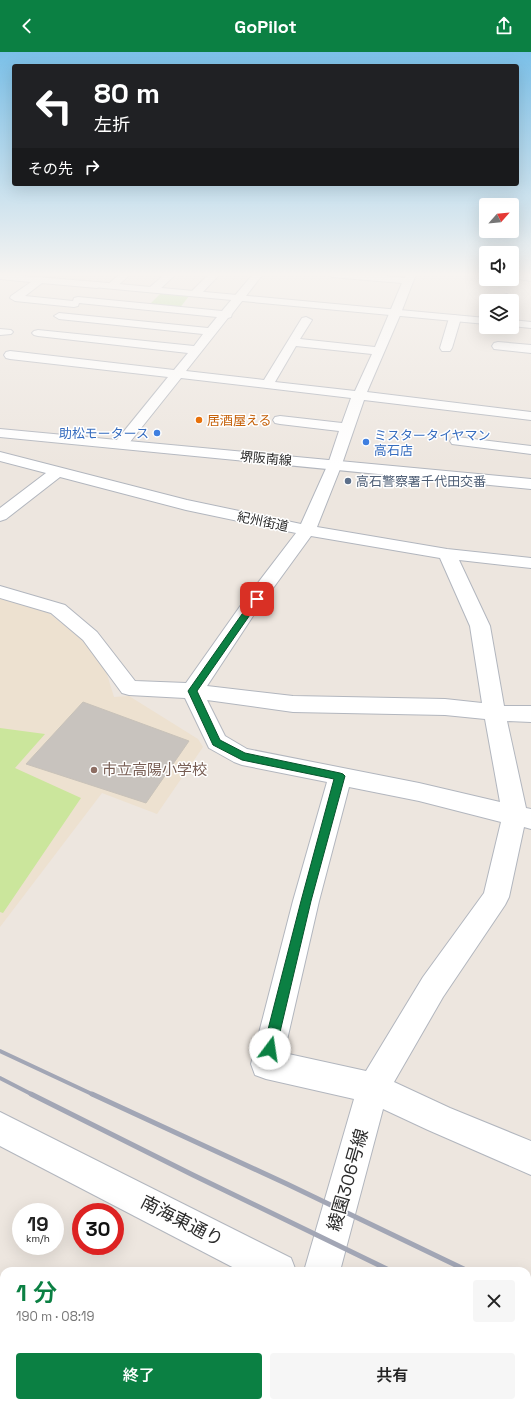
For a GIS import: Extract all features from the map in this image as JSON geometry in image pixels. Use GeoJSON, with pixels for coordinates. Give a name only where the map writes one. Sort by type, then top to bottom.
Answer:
{"type":"FeatureCollection","features":[{"type":"Feature","properties":{"kind":"street"},"geometry":{"type":"LineString","coordinates":[[5,358],[33,337]]}},
{"type":"Feature","properties":{"kind":"street"},"geometry":{"type":"LineString","coordinates":[[78,337],[197,350]]}},
{"type":"Feature","properties":{"kind":"street"},"geometry":{"type":"LineString","coordinates":[[121,444],[208,337]]}},
{"type":"Feature","properties":{"kind":"street"},"geometry":{"type":"LineString","coordinates":[[267,385],[296,337]]}},
{"type":"Feature","properties":{"kind":"street"},"geometry":{"type":"LineString","coordinates":[[192,691],[248,609],[307,530],[335,464],[359,395],[385,337]]}},
{"type":"Feature","properties":{"kind":"street"},"geometry":{"type":"LineString","coordinates":[[446,348],[451,337]]}},
{"type":"Feature","properties":{"kind":"street"},"geometry":{"type":"LineString","coordinates":[[293,342],[379,351]]}},
{"type":"Feature","properties":{"kind":"street"},"geometry":{"type":"LineString","coordinates":[[498,346],[531,349]]}},
{"type":"Feature","properties":{"kind":"street"},"geometry":{"type":"LineString","coordinates":[[5,358],[267,385],[305,394],[359,395],[531,416]]}},
{"type":"Feature","properties":{"kind":"street"},"geometry":{"type":"LineString","coordinates":[[280,420],[348,428]]}},
{"type":"Feature","properties":{"kind":"street","name":"堺阪南線"},"geometry":{"type":"LineString","coordinates":[[0,433],[531,484]]}},
{"type":"Feature","properties":{"kind":"street"},"geometry":{"type":"LineString","coordinates":[[457,440],[531,450]]}},
{"type":"Feature","properties":{"kind":"street","name":"紀州街道"},"geometry":{"type":"LineString","coordinates":[[0,456],[186,505],[307,530],[447,554],[531,564]]}},
{"type":"Feature","properties":{"kind":"street"},"geometry":{"type":"LineString","coordinates":[[0,516],[58,471]]}},
{"type":"Feature","properties":{"kind":"street"},"geometry":{"type":"LineString","coordinates":[[192,691],[217,742],[242,756],[419,792],[523,817],[494,711],[480,626],[447,554]]}},
{"type":"Feature","properties":{"kind":"street"},"geometry":{"type":"LineString","coordinates":[[0,592],[58,609],[90,636],[128,688],[192,691],[293,704],[445,707],[494,711],[510,714],[531,714]]}},
{"type":"Feature","properties":{"kind":"street"},"geometry":{"type":"LineString","coordinates":[[340,776],[306,901],[266,1064],[373,1088],[446,1122],[531,1158]]}},
{"type":"Feature","properties":{"kind":"street","name":"綾園306号線"},"geometry":{"type":"LineString","coordinates":[[323,1267],[373,1088],[433,987],[496,897],[523,817]]}},
{"type":"Feature","properties":{"kind":"street","name":"南海東通り"},"geometry":{"type":"LineString","coordinates":[[0,1128],[270,1267]]}},
{"type":"Feature","properties":{"kind":"shaded area","name":"市立高陽小学校"},"geometry":{"type":"Polygon","coordinates":[[[0,598],[45,610],[82,640],[105,668],[114,697],[129,696],[198,739],[203,747],[157,814],[102,793],[0,927],[0,598]]]}},
{"type":"Feature","properties":{"kind":"green space"},"geometry":{"type":"Polygon","coordinates":[[[0,728],[45,734],[15,768],[81,798],[3,913],[0,912],[0,728]]]}},
{"type":"Feature","properties":{"kind":"building"},"geometry":{"type":"Polygon","coordinates":[[[83,702],[189,741],[146,803],[26,764],[83,702]]]}},
{"type":"Feature","properties":{"kind":"railway"},"geometry":{"type":"LineString","coordinates":[[0,1051],[94,1095]]}},
{"type":"Feature","properties":{"kind":"railway"},"geometry":{"type":"LineString","coordinates":[[0,1078],[33,1095]]}},
{"type":"Feature","properties":{"kind":"railway"},"geometry":{"type":"LineString","coordinates":[[92,1094],[287,1184],[460,1267]]}},
{"type":"Feature","properties":{"kind":"railway"},"geometry":{"type":"LineString","coordinates":[[33,1095],[383,1267]]}},
{"type":"Feature","properties":{"kind":"place","name":"居酒屋える"},"geometry":{"type":"Point","coordinates":[199,420]}},
{"type":"Feature","properties":{"kind":"place","name":"助松モータース"},"geometry":{"type":"Point","coordinates":[157,433]}},
{"type":"Feature","properties":{"kind":"place","name":"ミスタータイヤマン 高石店"},"geometry":{"type":"Point","coordinates":[366,442]}},
{"type":"Feature","properties":{"kind":"place","name":"高石警察署千代田交番"},"geometry":{"type":"Point","coordinates":[348,481]}},
{"type":"Feature","properties":{"kind":"place","name":"市立高陽小学校"},"geometry":{"type":"Point","coordinates":[94,770]}},
{"type":"Feature","properties":{"kind":"route"},"geometry":{"type":"LineString","coordinates":[[257,599],[248,609],[192,691],[198,704],[217,742],[242,756],[340,776],[306,901],[270,1049]]}}]}
